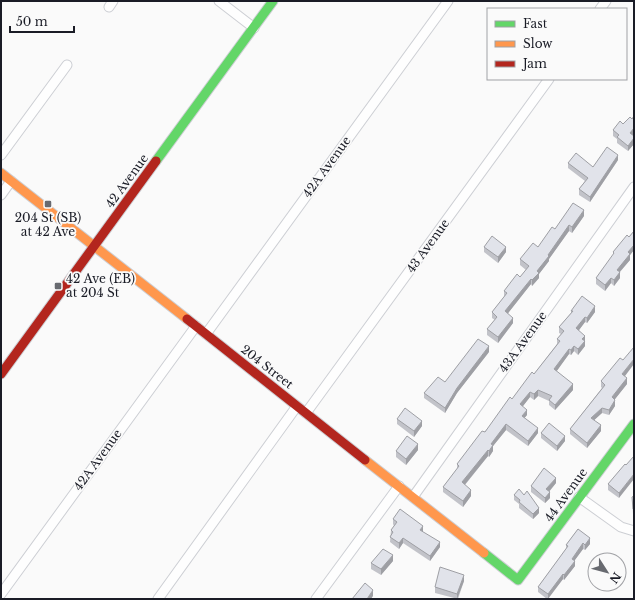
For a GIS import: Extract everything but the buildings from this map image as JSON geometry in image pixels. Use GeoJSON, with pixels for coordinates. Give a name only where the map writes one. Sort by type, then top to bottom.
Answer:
{"type":"FeatureCollection","features":[{"type":"Feature","properties":{"kind":"street"},"geometry":{"type":"LineString","coordinates":[[219,1],[254,28]]}},
{"type":"Feature","properties":{"kind":"street","name":"42 Avenue"},"geometry":{"type":"LineString","coordinates":[[1,374],[273,1]]}},
{"type":"Feature","properties":{"kind":"street","name":"42A Avenue"},"geometry":{"type":"LineString","coordinates":[[206,334],[448,1]]}},
{"type":"Feature","properties":{"kind":"street"},"geometry":{"type":"LineString","coordinates":[[1,155],[67,65]]}},
{"type":"Feature","properties":{"kind":"street","name":"43 Avenue"},"geometry":{"type":"LineString","coordinates":[[306,413],[548,80]]}},
{"type":"Feature","properties":{"kind":"street","name":"204 Street"},"geometry":{"type":"LineString","coordinates":[[1,173],[518,580]]}},
{"type":"Feature","properties":{"kind":"street"},"geometry":{"type":"LineString","coordinates":[[1,195],[11,181]]}},
{"type":"Feature","properties":{"kind":"street","name":"43A Avenue"},"geometry":{"type":"LineString","coordinates":[[413,497],[634,188]]}},
{"type":"Feature","properties":{"kind":"street","name":"42A Avenue"},"geometry":{"type":"LineString","coordinates":[[1,594],[196,326]]}},
{"type":"Feature","properties":{"kind":"street"},"geometry":{"type":"LineString","coordinates":[[158,599],[297,406]]}},
{"type":"Feature","properties":{"kind":"street","name":"44 Avenue"},"geometry":{"type":"LineString","coordinates":[[518,580],[634,424]]}},
{"type":"Feature","properties":{"kind":"street"},"geometry":{"type":"LineString","coordinates":[[316,599],[399,486]]}},
{"type":"Feature","properties":{"kind":"street"},"geometry":{"type":"LineString","coordinates":[[579,497],[621,527],[634,531]]}},
{"type":"Feature","properties":{"kind":"traffic: fast"},"geometry":{"type":"LineString","coordinates":[[156,161],[273,1]]}},
{"type":"Feature","properties":{"kind":"traffic: fast"},"geometry":{"type":"LineString","coordinates":[[484,553],[518,580],[634,424]]}},
{"type":"Feature","properties":{"kind":"traffic: slow"},"geometry":{"type":"LineString","coordinates":[[1,173],[187,319]]}},
{"type":"Feature","properties":{"kind":"traffic: slow"},"geometry":{"type":"LineString","coordinates":[[365,460],[484,553]]}},
{"type":"Feature","properties":{"kind":"traffic: jam"},"geometry":{"type":"LineString","coordinates":[[1,374],[156,161]]}},
{"type":"Feature","properties":{"kind":"traffic: jam"},"geometry":{"type":"LineString","coordinates":[[187,319],[365,460]]}},
{"type":"Feature","properties":{"kind":"place","name":"204 St (SB) at 42 Ave"},"geometry":{"type":"Point","coordinates":[48,204]}},
{"type":"Feature","properties":{"kind":"place","name":"42 Ave (EB) at 204 St"},"geometry":{"type":"Point","coordinates":[58,286]}}]}
